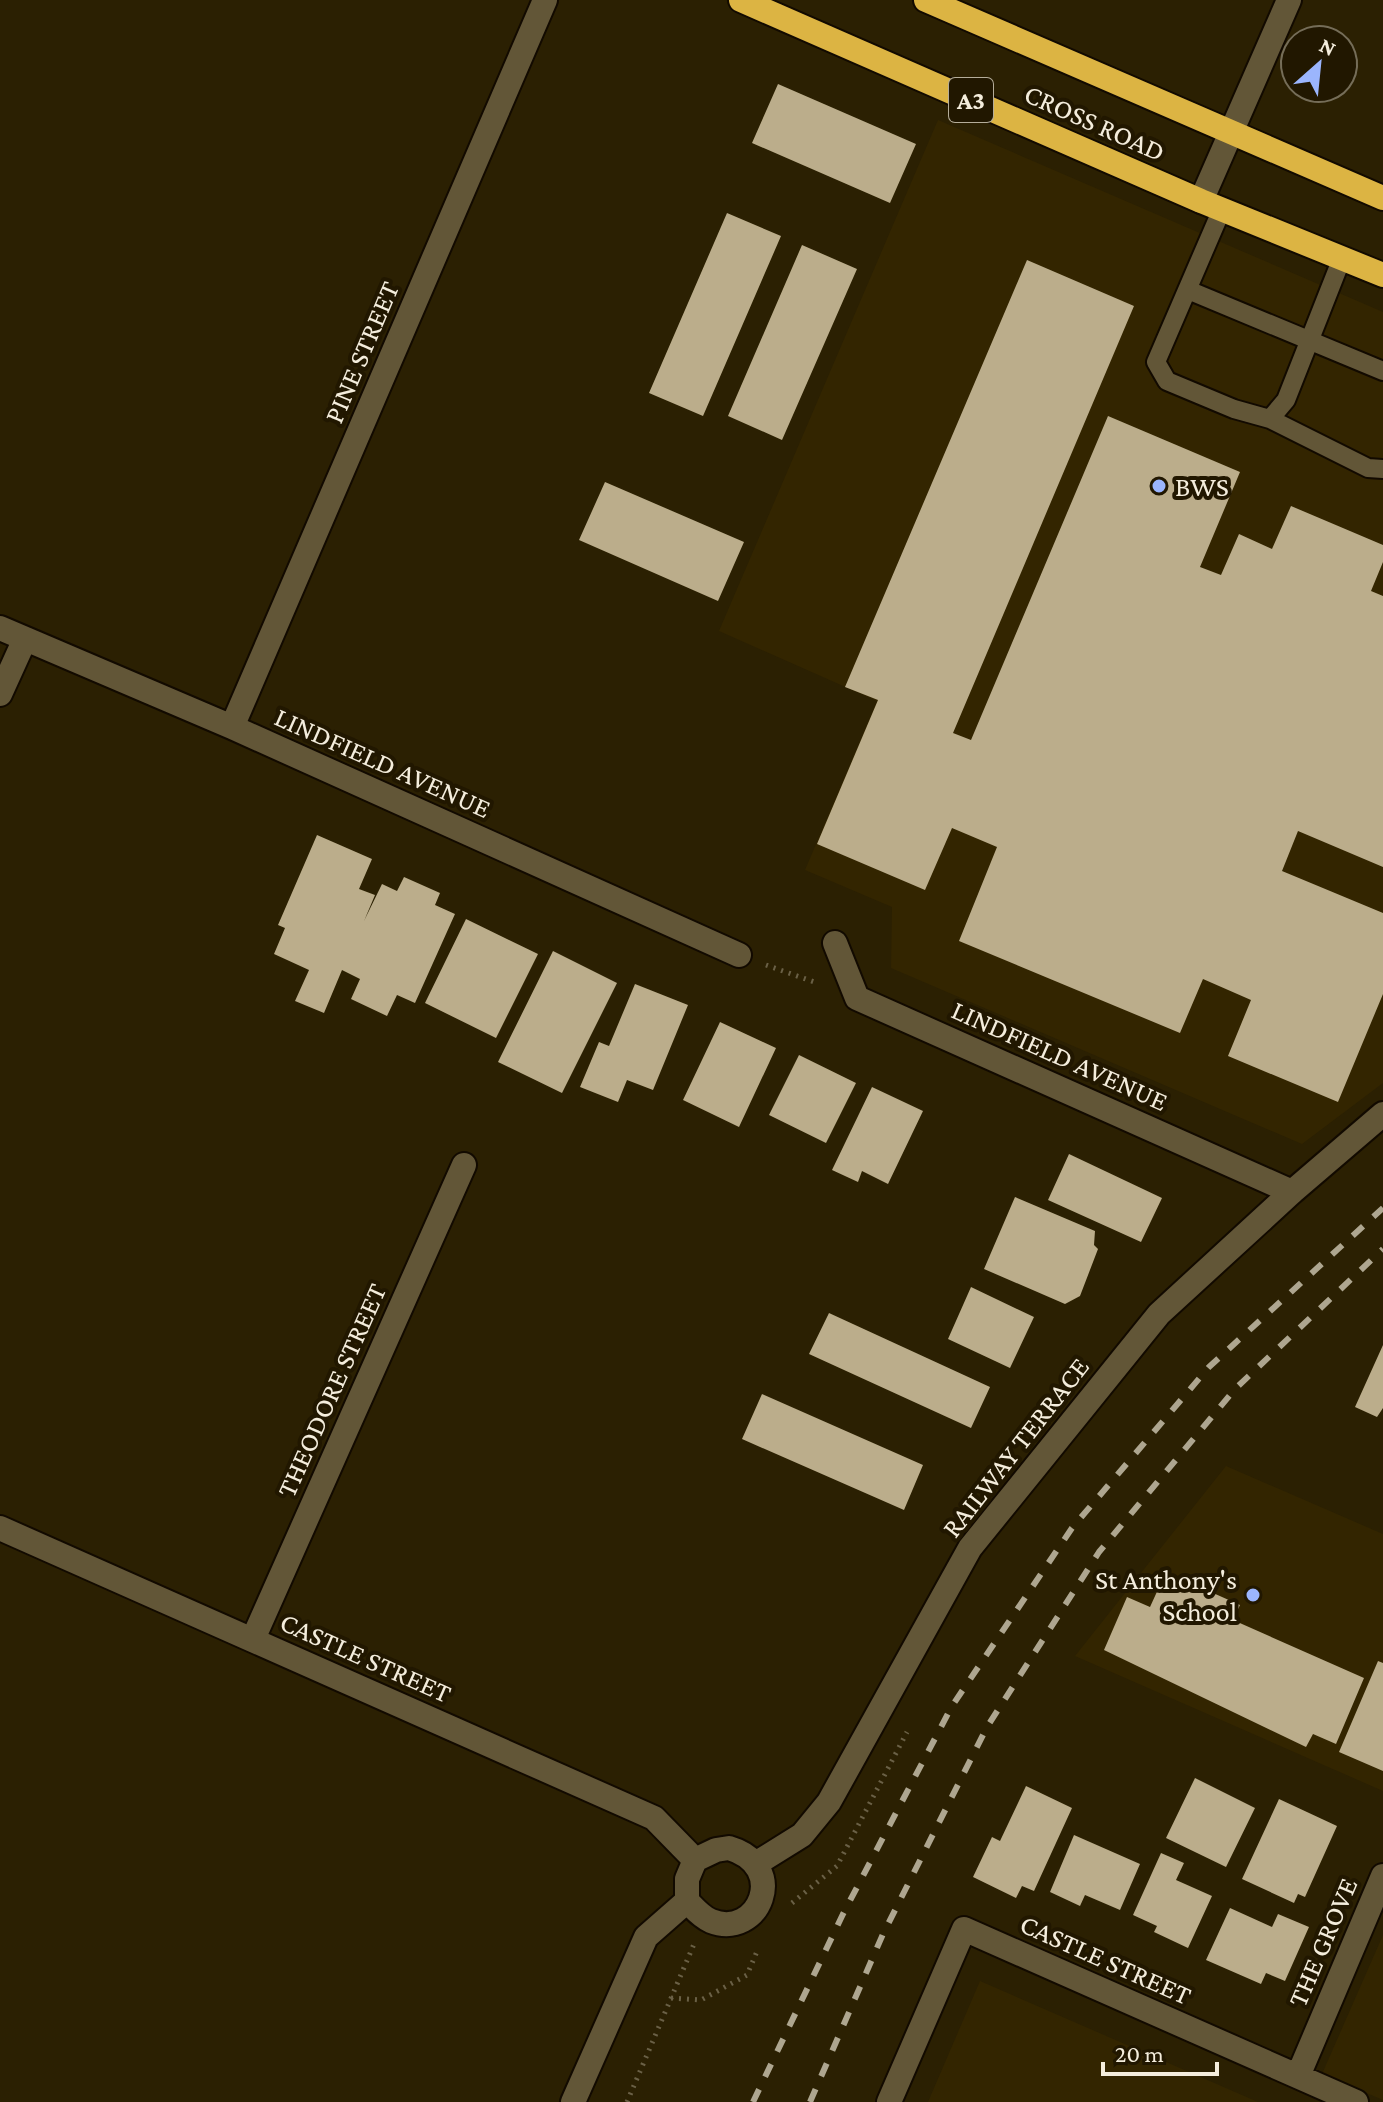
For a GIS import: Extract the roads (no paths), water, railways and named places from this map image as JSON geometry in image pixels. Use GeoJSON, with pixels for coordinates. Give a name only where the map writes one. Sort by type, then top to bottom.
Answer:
{"type":"FeatureCollection","features":[{"type":"Feature","properties":{"kind":"highway","name":"CROSS ROAD"},"geometry":{"type":"LineString","coordinates":[[741,0],[1211,205],[1383,275]]}},
{"type":"Feature","properties":{"kind":"highway","name":"CROSS ROAD"},"geometry":{"type":"LineString","coordinates":[[926,0],[1383,198]]}},
{"type":"Feature","properties":{"kind":"street","name":"PINE STREET"},"geometry":{"type":"LineString","coordinates":[[232,727],[545,0]]}},
{"type":"Feature","properties":{"kind":"street"},"geometry":{"type":"LineString","coordinates":[[1211,205],[1231,132],[1289,0]]}},
{"type":"Feature","properties":{"kind":"street","name":"LINDFIELD AVENUE"},"geometry":{"type":"LineString","coordinates":[[0,628],[232,727],[739,955]]}},
{"type":"Feature","properties":{"kind":"street"},"geometry":{"type":"LineString","coordinates":[[0,694],[25,639]]}},
{"type":"Feature","properties":{"kind":"street","name":"LINDFIELD AVENUE"},"geometry":{"type":"LineString","coordinates":[[835,943],[857,998],[1292,1192]]}},
{"type":"Feature","properties":{"kind":"street","name":"RAILWAY TERRACE"},"geometry":{"type":"LineString","coordinates":[[757,1863],[802,1835],[829,1802],[970,1548],[1159,1314],[1292,1192],[1383,1114]]}},
{"type":"Feature","properties":{"kind":"street","name":"THEODORE STREET"},"geometry":{"type":"LineString","coordinates":[[253,1639],[464,1165]]}},
{"type":"Feature","properties":{"kind":"street","name":"CASTLE STREET"},"geometry":{"type":"LineString","coordinates":[[0,1528],[654,1818],[695,1860]]}},
{"type":"Feature","properties":{"kind":"street"},"geometry":{"type":"LineString","coordinates":[[729,1848],[742,1852],[757,1863],[763,1883],[762,1897],[747,1919],[723,1924],[696,1909],[687,1879],[695,1860],[716,1850],[729,1848]]}},
{"type":"Feature","properties":{"kind":"street","name":"THE GROVE"},"geometry":{"type":"LineString","coordinates":[[1298,2076],[1383,1876]]}},
{"type":"Feature","properties":{"kind":"street"},"geometry":{"type":"LineString","coordinates":[[573,2102],[646,1937],[696,1909]]}},
{"type":"Feature","properties":{"kind":"street","name":"CASTLE STREET"},"geometry":{"type":"LineString","coordinates":[[889,2102],[964,1929],[1356,2102]]}},
{"type":"Feature","properties":{"kind":"lane"},"geometry":{"type":"LineString","coordinates":[[1211,205],[1188,290],[1156,362],[1167,381],[1234,409],[1270,419],[1368,468],[1383,469]]}},
{"type":"Feature","properties":{"kind":"lane"},"geometry":{"type":"LineString","coordinates":[[1270,419],[1286,400],[1342,258]]}},
{"type":"Feature","properties":{"kind":"lane"},"geometry":{"type":"LineString","coordinates":[[1188,290],[1383,371]]}},
{"type":"Feature","properties":{"kind":"railway"},"geometry":{"type":"LineString","coordinates":[[753,2102],[843,1914],[952,1706],[1072,1528],[1209,1367],[1383,1208]]}},
{"type":"Feature","properties":{"kind":"railway"},"geometry":{"type":"LineString","coordinates":[[810,2102],[883,1934],[987,1727],[1099,1552],[1235,1389],[1383,1249]]}},
{"type":"Feature","properties":{"kind":"place","name":"BWS"},"geometry":{"type":"Point","coordinates":[1159,486]}},
{"type":"Feature","properties":{"kind":"place","name":"St Anthony's School"},"geometry":{"type":"Point","coordinates":[1253,1595]}}]}
